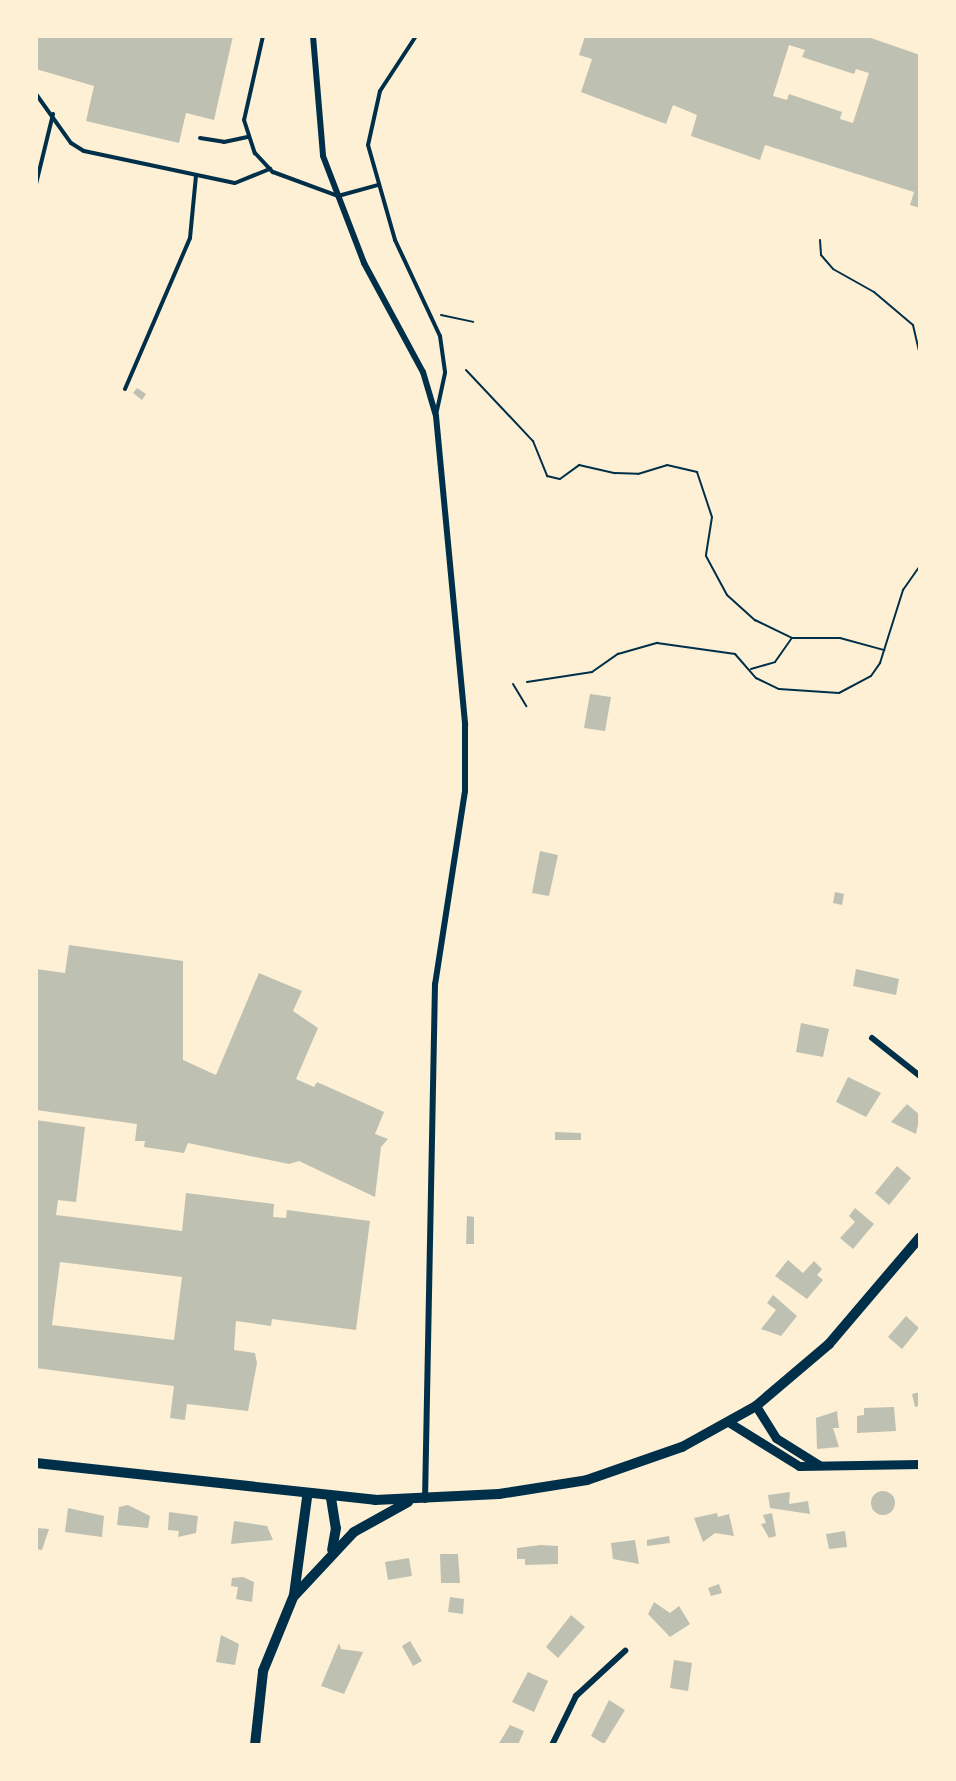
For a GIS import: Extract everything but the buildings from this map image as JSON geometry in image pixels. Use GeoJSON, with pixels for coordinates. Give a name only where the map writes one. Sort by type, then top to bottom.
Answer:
{"type":"FeatureCollection","features":[{"type":"Feature","properties":{"kind":"main road"},"geometry":{"type":"LineString","coordinates":[[36,1463],[307,1497],[331,1498],[425,1500],[587,1480],[651,1460],[730,1423],[756,1406],[829,1344],[920,1237]]}},
{"type":"Feature","properties":{"kind":"main road"},"geometry":{"type":"LineString","coordinates":[[255,1745],[263,1671],[294,1595],[307,1497]]}},
{"type":"Feature","properties":{"kind":"main road"},"geometry":{"type":"LineString","coordinates":[[330,1552],[336,1532],[331,1498]]}},
{"type":"Feature","properties":{"kind":"main road"},"geometry":{"type":"LineString","coordinates":[[294,1595],[330,1552],[374,1518],[412,1500]]}},
{"type":"Feature","properties":{"kind":"street"},"geometry":{"type":"LineString","coordinates":[[313,36],[317,127],[338,196],[364,263],[423,372],[436,416],[467,763],[435,984],[425,1500]]}},
{"type":"Feature","properties":{"kind":"street"},"geometry":{"type":"LineString","coordinates":[[872,1038],[920,1076]]}},
{"type":"Feature","properties":{"kind":"street"},"geometry":{"type":"LineString","coordinates":[[756,1406],[786,1447],[824,1467]]}},
{"type":"Feature","properties":{"kind":"street"},"geometry":{"type":"LineString","coordinates":[[730,1423],[789,1463],[824,1467],[920,1464]]}},
{"type":"Feature","properties":{"kind":"street"},"geometry":{"type":"LineString","coordinates":[[552,1745],[576,1695],[625,1651]]}},
{"type":"Feature","properties":{"kind":"lane"},"geometry":{"type":"LineString","coordinates":[[263,36],[245,112],[246,137],[270,170],[338,196],[378,186]]}},
{"type":"Feature","properties":{"kind":"lane"},"geometry":{"type":"LineString","coordinates":[[416,36],[380,91],[368,145],[395,240],[440,336],[445,373],[436,416]]}},
{"type":"Feature","properties":{"kind":"lane"},"geometry":{"type":"LineString","coordinates":[[36,94],[54,113],[76,148],[196,176],[241,183],[270,170]]}},
{"type":"Feature","properties":{"kind":"lane"},"geometry":{"type":"LineString","coordinates":[[36,184],[54,113]]}},
{"type":"Feature","properties":{"kind":"lane"},"geometry":{"type":"LineString","coordinates":[[201,138],[224,142],[246,137]]}},
{"type":"Feature","properties":{"kind":"lane"},"geometry":{"type":"LineString","coordinates":[[125,389],[190,238],[196,176]]}},
{"type":"Feature","properties":{"kind":"path"},"geometry":{"type":"LineString","coordinates":[[820,240],[821,255],[833,269],[874,292],[913,325],[920,355]]}},
{"type":"Feature","properties":{"kind":"path"},"geometry":{"type":"LineString","coordinates":[[430,315],[473,322]]}},
{"type":"Feature","properties":{"kind":"path"},"geometry":{"type":"LineString","coordinates":[[466,370],[533,441],[547,476],[560,479],[579,465],[615,473],[638,474],[667,465],[697,472],[712,517],[705,551],[722,588],[755,620],[792,638],[840,638],[884,650]]}},
{"type":"Feature","properties":{"kind":"path"},"geometry":{"type":"LineString","coordinates":[[527,682],[592,672],[618,654],[657,643],[735,654],[751,669],[756,678],[779,689],[839,693],[870,676],[884,650],[903,590],[920,566]]}},
{"type":"Feature","properties":{"kind":"path"},"geometry":{"type":"LineString","coordinates":[[751,669],[776,662],[792,638]]}},
{"type":"Feature","properties":{"kind":"path"},"geometry":{"type":"LineString","coordinates":[[513,684],[526,706]]}}]}
